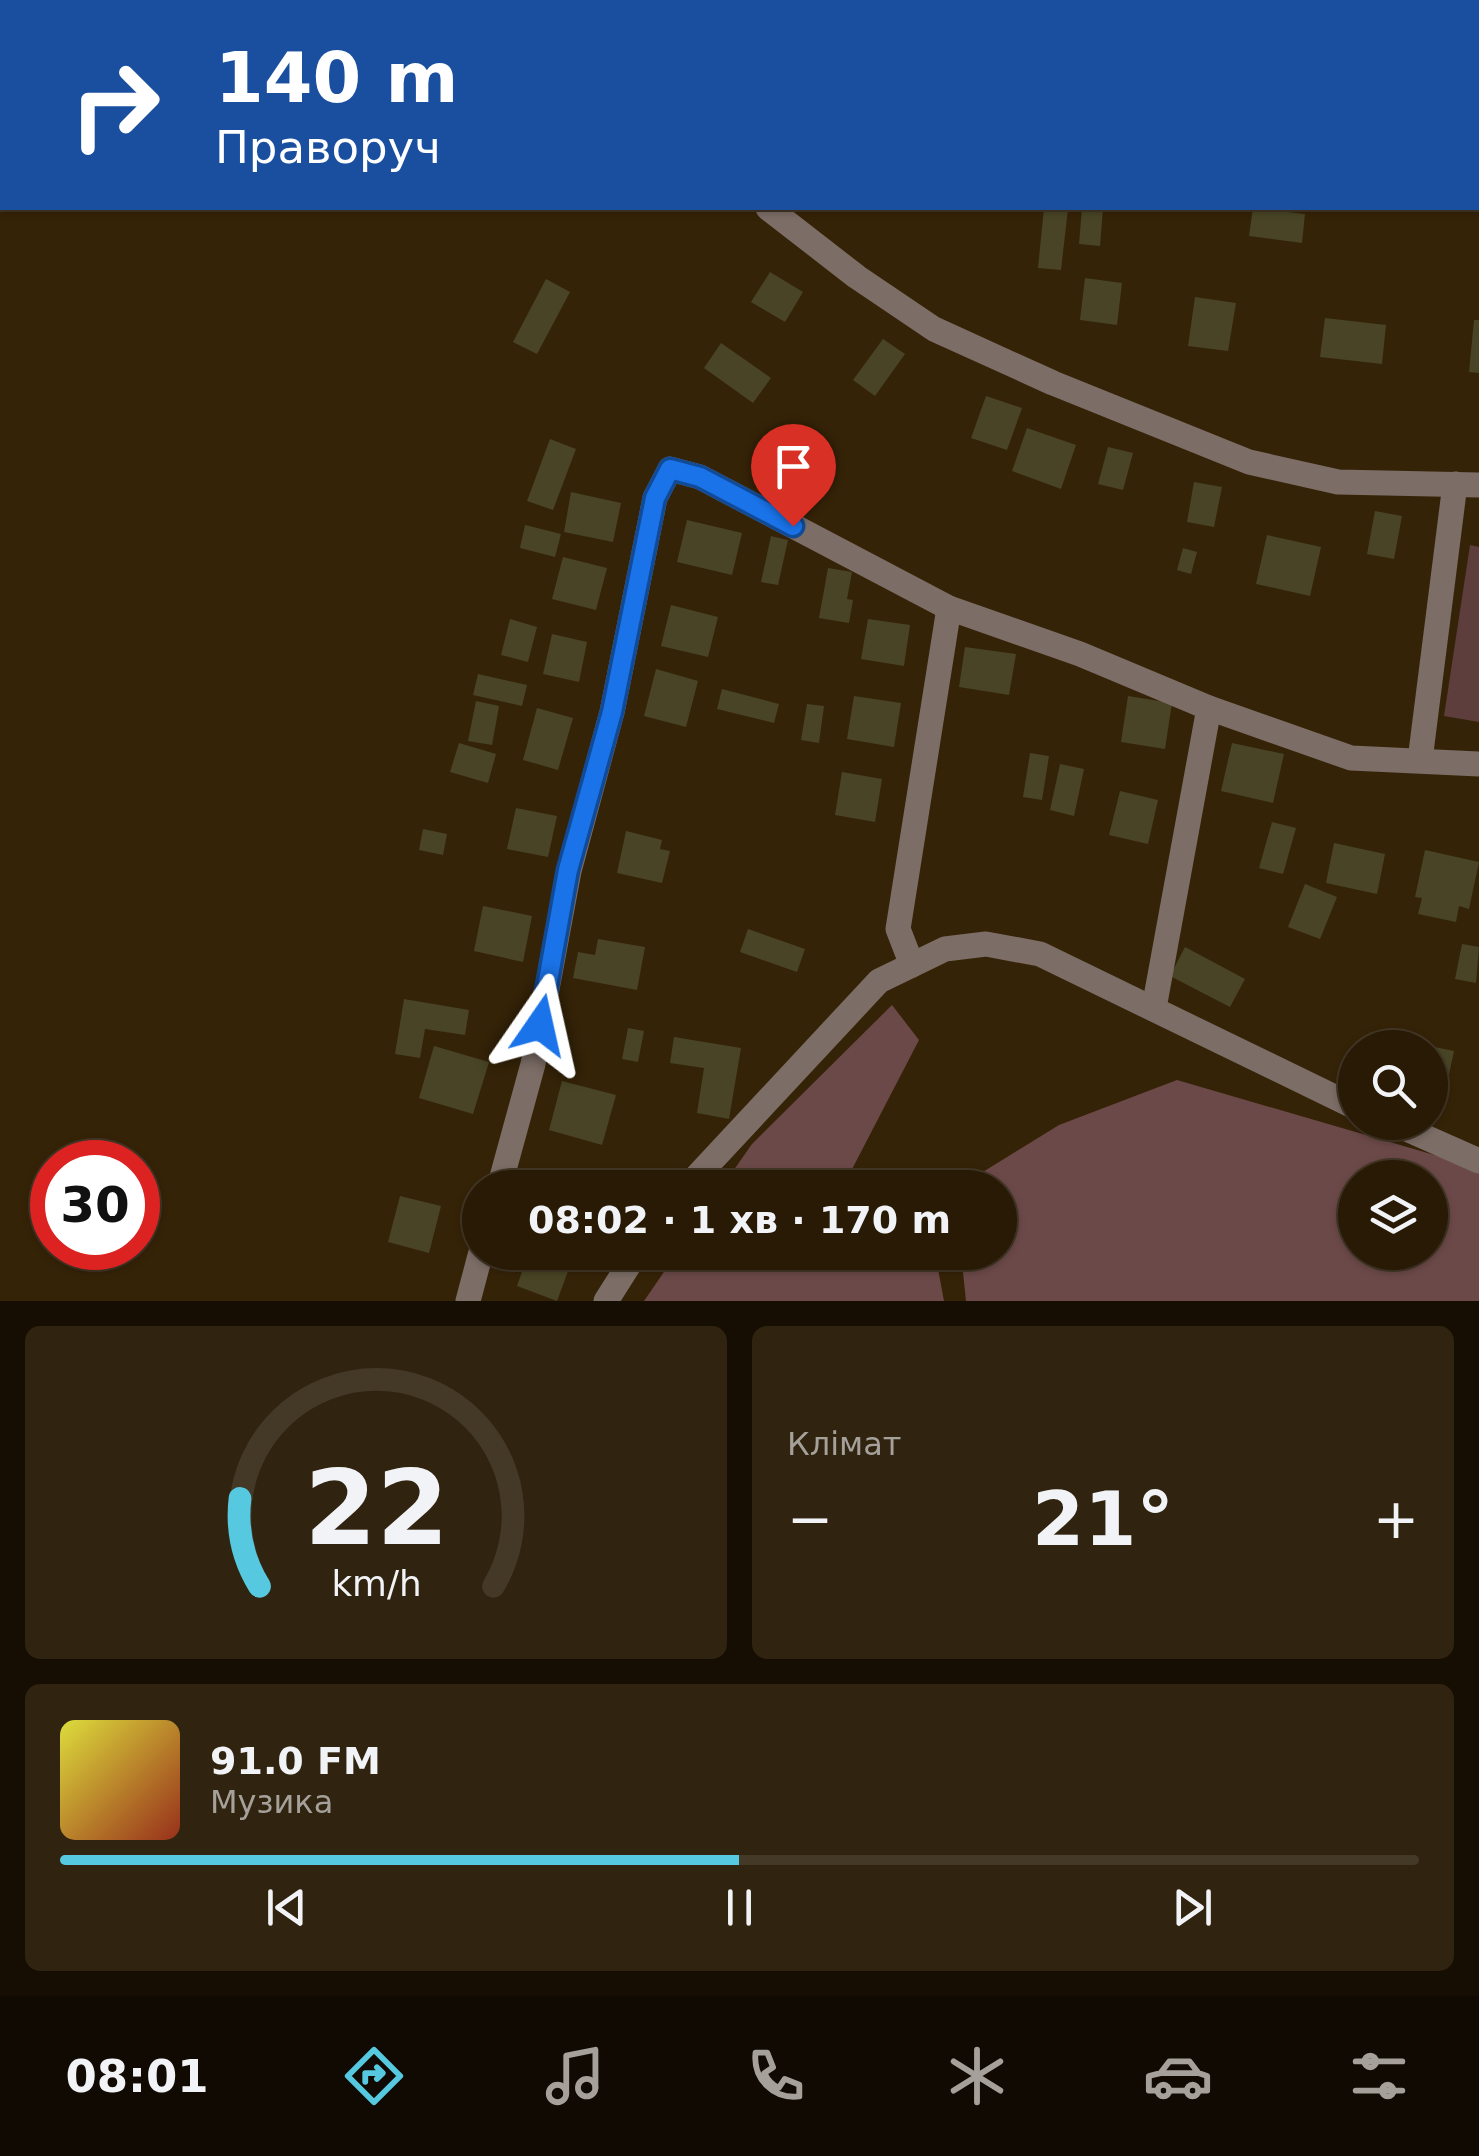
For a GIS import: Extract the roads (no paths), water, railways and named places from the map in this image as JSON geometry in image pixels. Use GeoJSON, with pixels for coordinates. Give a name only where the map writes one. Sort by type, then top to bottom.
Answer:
{"type":"FeatureCollection","features":[{"type":"Feature","properties":{"kind":"street"},"geometry":{"type":"LineString","coordinates":[[781,212],[857,276],[934,329],[1053,383],[1249,462],[1338,482],[1467,484],[1420,760]]}},
{"type":"Feature","properties":{"kind":"street"},"geometry":{"type":"LineString","coordinates":[[504,1170],[533,1064],[568,870],[612,712],[655,498],[670,469],[700,477],[949,608],[1080,654],[1209,708],[1351,758],[1479,764]]}},
{"type":"Feature","properties":{"kind":"street"},"geometry":{"type":"LineString","coordinates":[[912,965],[898,928],[949,608]]}},
{"type":"Feature","properties":{"kind":"street"},"geometry":{"type":"LineString","coordinates":[[1154,1008],[1209,708]]}},
{"type":"Feature","properties":{"kind":"street"},"geometry":{"type":"LineString","coordinates":[[703,1170],[879,982],[945,949],[986,944],[1040,954],[1338,1098]]}},
{"type":"Feature","properties":{"kind":"street"},"geometry":{"type":"LineString","coordinates":[[1432,1140],[1479,1161]]}},
{"type":"Feature","properties":{"kind":"street"},"geometry":{"type":"LineString","coordinates":[[468,1301],[476,1270]]}},
{"type":"Feature","properties":{"kind":"street"},"geometry":{"type":"LineString","coordinates":[[606,1301],[626,1270]]}}]}
